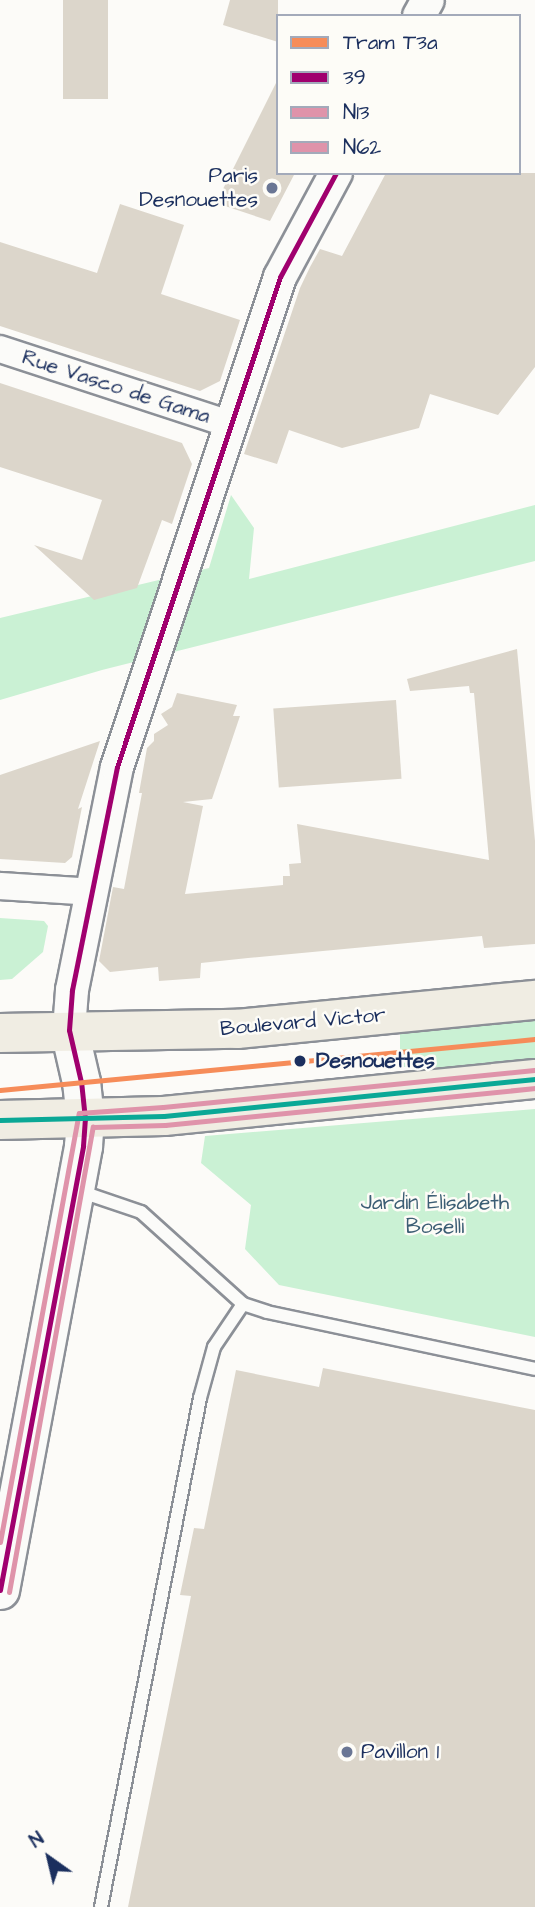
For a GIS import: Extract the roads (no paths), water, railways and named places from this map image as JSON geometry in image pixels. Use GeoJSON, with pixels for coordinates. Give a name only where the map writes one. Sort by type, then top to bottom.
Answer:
{"type":"FeatureCollection","features":[{"type":"Feature","properties":{"kind":"main road","name":"Boulevard Victor"},"geometry":{"type":"LineString","coordinates":[[0,1033],[237,1029],[535,1000]]}},
{"type":"Feature","properties":{"kind":"main road"},"geometry":{"type":"LineString","coordinates":[[0,1590],[75,1190],[85,1119],[81,1082],[69,1030]]}},
{"type":"Feature","properties":{"kind":"main road"},"geometry":{"type":"LineString","coordinates":[[0,1121],[164,1116],[535,1079]]}},
{"type":"Feature","properties":{"kind":"street"},"geometry":{"type":"LineString","coordinates":[[69,1030],[72,990],[117,767],[281,277],[335,175]]}},
{"type":"Feature","properties":{"kind":"street","name":"Rue Vasco de Gama"},"geometry":{"type":"LineString","coordinates":[[0,349],[232,425]]}},
{"type":"Feature","properties":{"kind":"street"},"geometry":{"type":"LineString","coordinates":[[0,886],[93,892]]}},
{"type":"Feature","properties":{"kind":"lane"},"geometry":{"type":"LineString","coordinates":[[75,1190],[141,1212],[243,1304],[267,1312],[535,1369]]}},
{"type":"Feature","properties":{"kind":"lane"},"geometry":{"type":"LineString","coordinates":[[101,1907],[200,1398],[214,1347],[243,1304]]}},
{"type":"Feature","properties":{"kind":"tram line","name":"T3a"},"geometry":{"type":"LineString","coordinates":[[0,1090],[535,1039]]}},
{"type":"Feature","properties":{"kind":"place","name":"Paris Desnouettes"},"geometry":{"type":"Point","coordinates":[272,188]}},
{"type":"Feature","properties":{"kind":"place","name":"Desnouettes"},"geometry":{"type":"Point","coordinates":[300,1061]}},
{"type":"Feature","properties":{"kind":"place","name":"Pavillon 1"},"geometry":{"type":"Point","coordinates":[347,1752]}},
{"type":"Feature","properties":{"kind":"park label","name":"Jardin Élisabeth Boselli"},"geometry":{"type":"Point","coordinates":[435,1215]}}]}
